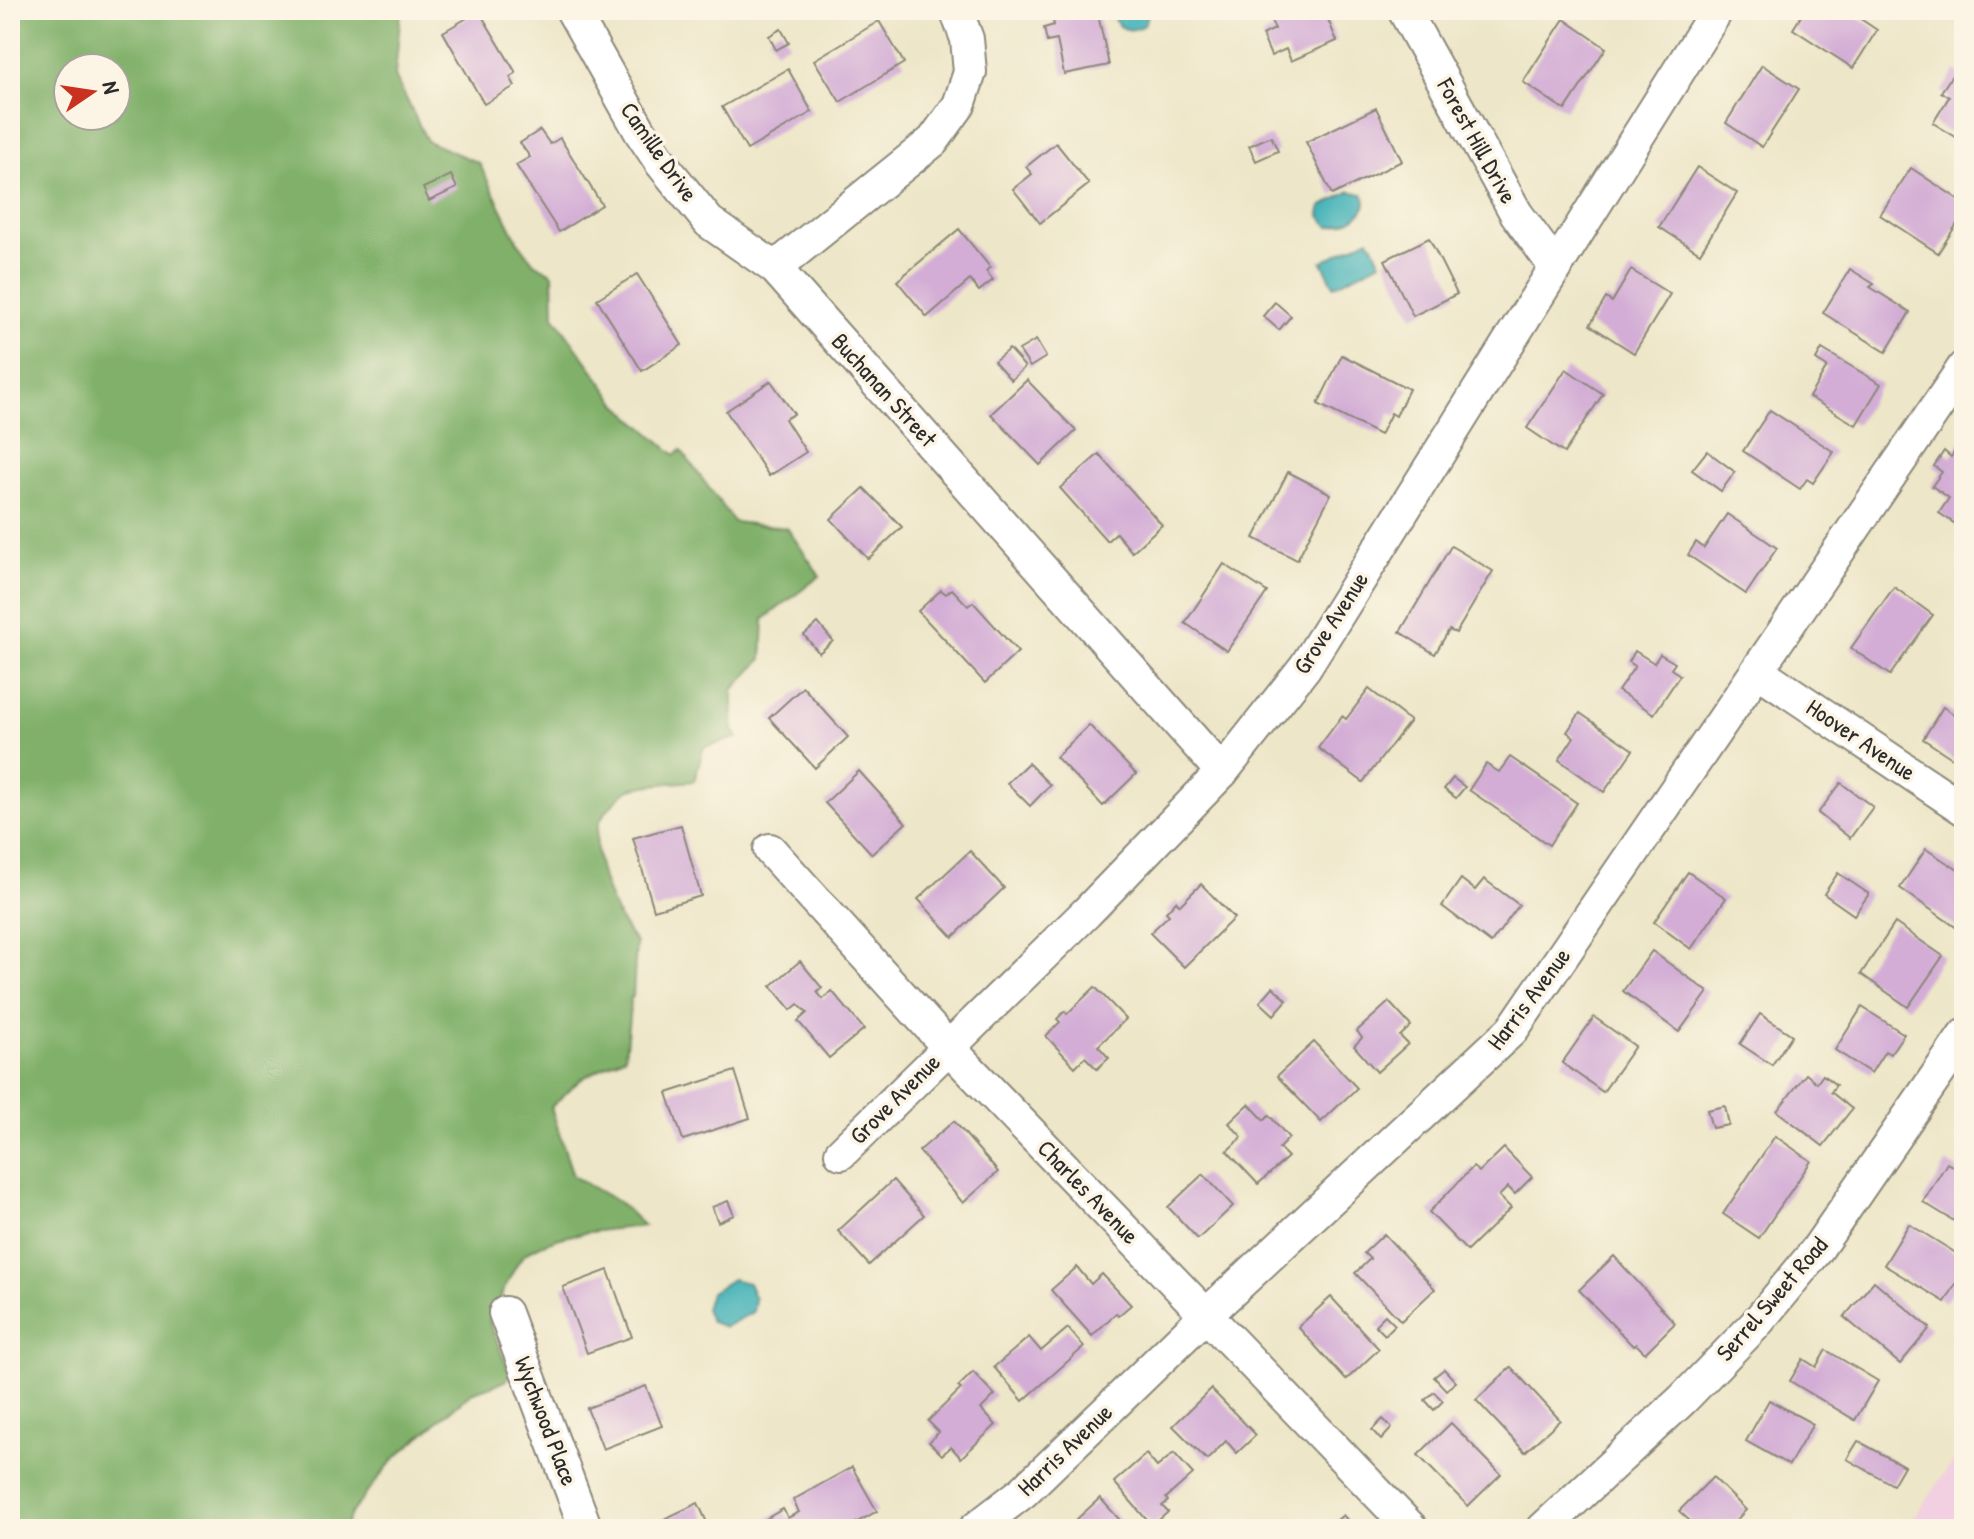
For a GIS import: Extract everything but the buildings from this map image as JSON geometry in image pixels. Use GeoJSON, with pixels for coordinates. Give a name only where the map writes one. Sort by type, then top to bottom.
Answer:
{"type":"FeatureCollection","features":[{"type":"Feature","properties":{"kind":"street","name":"Camille Drive"},"geometry":{"type":"LineString","coordinates":[[572,10],[662,164],[709,222],[775,268]]}},
{"type":"Feature","properties":{"kind":"street"},"geometry":{"type":"LineString","coordinates":[[775,268],[933,141],[959,105],[970,72],[967,39],[956,10]]}},
{"type":"Feature","properties":{"kind":"street","name":"Forest Hill Drive"},"geometry":{"type":"LineString","coordinates":[[1404,10],[1516,213],[1556,268]]}},
{"type":"Feature","properties":{"kind":"street","name":"Grove Avenue"},"geometry":{"type":"LineString","coordinates":[[841,1153],[1086,913],[1222,772],[1305,667],[1717,10]]}},
{"type":"Feature","properties":{"kind":"street","name":"Buchanan Street"},"geometry":{"type":"LineString","coordinates":[[775,268],[1222,772]]}},
{"type":"Feature","properties":{"kind":"street","name":"Harris Avenue"},"geometry":{"type":"LineString","coordinates":[[975,1529],[1023,1492],[1206,1315],[1512,1030],[1964,367]]}},
{"type":"Feature","properties":{"kind":"street","name":"Hoover Avenue"},"geometry":{"type":"LineString","coordinates":[[1758,671],[1964,809]]}},
{"type":"Feature","properties":{"kind":"street","name":"Charles Avenue"},"geometry":{"type":"LineString","coordinates":[[770,850],[948,1047],[1412,1529]]}},
{"type":"Feature","properties":{"kind":"street","name":"Serrel Sweet Road"},"geometry":{"type":"LineString","coordinates":[[1543,1529],[1682,1400],[1755,1325],[1816,1251],[1964,1036]]}},
{"type":"Feature","properties":{"kind":"street","name":"Wychwood Place"},"geometry":{"type":"LineString","coordinates":[[505,1313],[586,1529]]}},
{"type":"Feature","properties":{"kind":"shaded area"},"geometry":{"type":"Polygon","coordinates":[[[1964,1447],[1964,1529],[1905,1529],[1964,1447]]]}},
{"type":"Feature","properties":{"kind":"green space"},"geometry":{"type":"Polygon","coordinates":[[[10,10],[401,10],[395,76],[427,141],[479,163],[518,242],[533,262],[553,274],[554,316],[619,406],[675,455],[681,450],[734,522],[787,528],[820,576],[764,619],[762,659],[733,690],[733,730],[738,738],[704,747],[694,781],[649,785],[627,791],[615,801],[599,823],[597,853],[606,886],[612,903],[636,943],[625,1056],[581,1079],[551,1107],[573,1176],[620,1203],[644,1226],[565,1237],[536,1247],[520,1259],[489,1321],[510,1374],[506,1381],[471,1393],[393,1460],[352,1512],[344,1529],[10,1529],[10,10]]]}},
{"type":"Feature","properties":{"kind":"water"},"geometry":{"type":"Polygon","coordinates":[[[1150,10],[1144,25],[1133,29],[1119,25],[1111,11],[1150,10]]]}},
{"type":"Feature","properties":{"kind":"water"},"geometry":{"type":"Polygon","coordinates":[[[1350,191],[1363,194],[1364,207],[1350,221],[1329,227],[1320,216],[1321,207],[1350,191]]]}},
{"type":"Feature","properties":{"kind":"water"},"geometry":{"type":"Polygon","coordinates":[[[1369,238],[1381,262],[1334,286],[1322,262],[1369,238]]]}},
{"type":"Feature","properties":{"kind":"water"},"geometry":{"type":"Polygon","coordinates":[[[732,1279],[748,1283],[755,1299],[753,1312],[725,1327],[711,1322],[705,1309],[710,1293],[732,1279]]]}}]}
